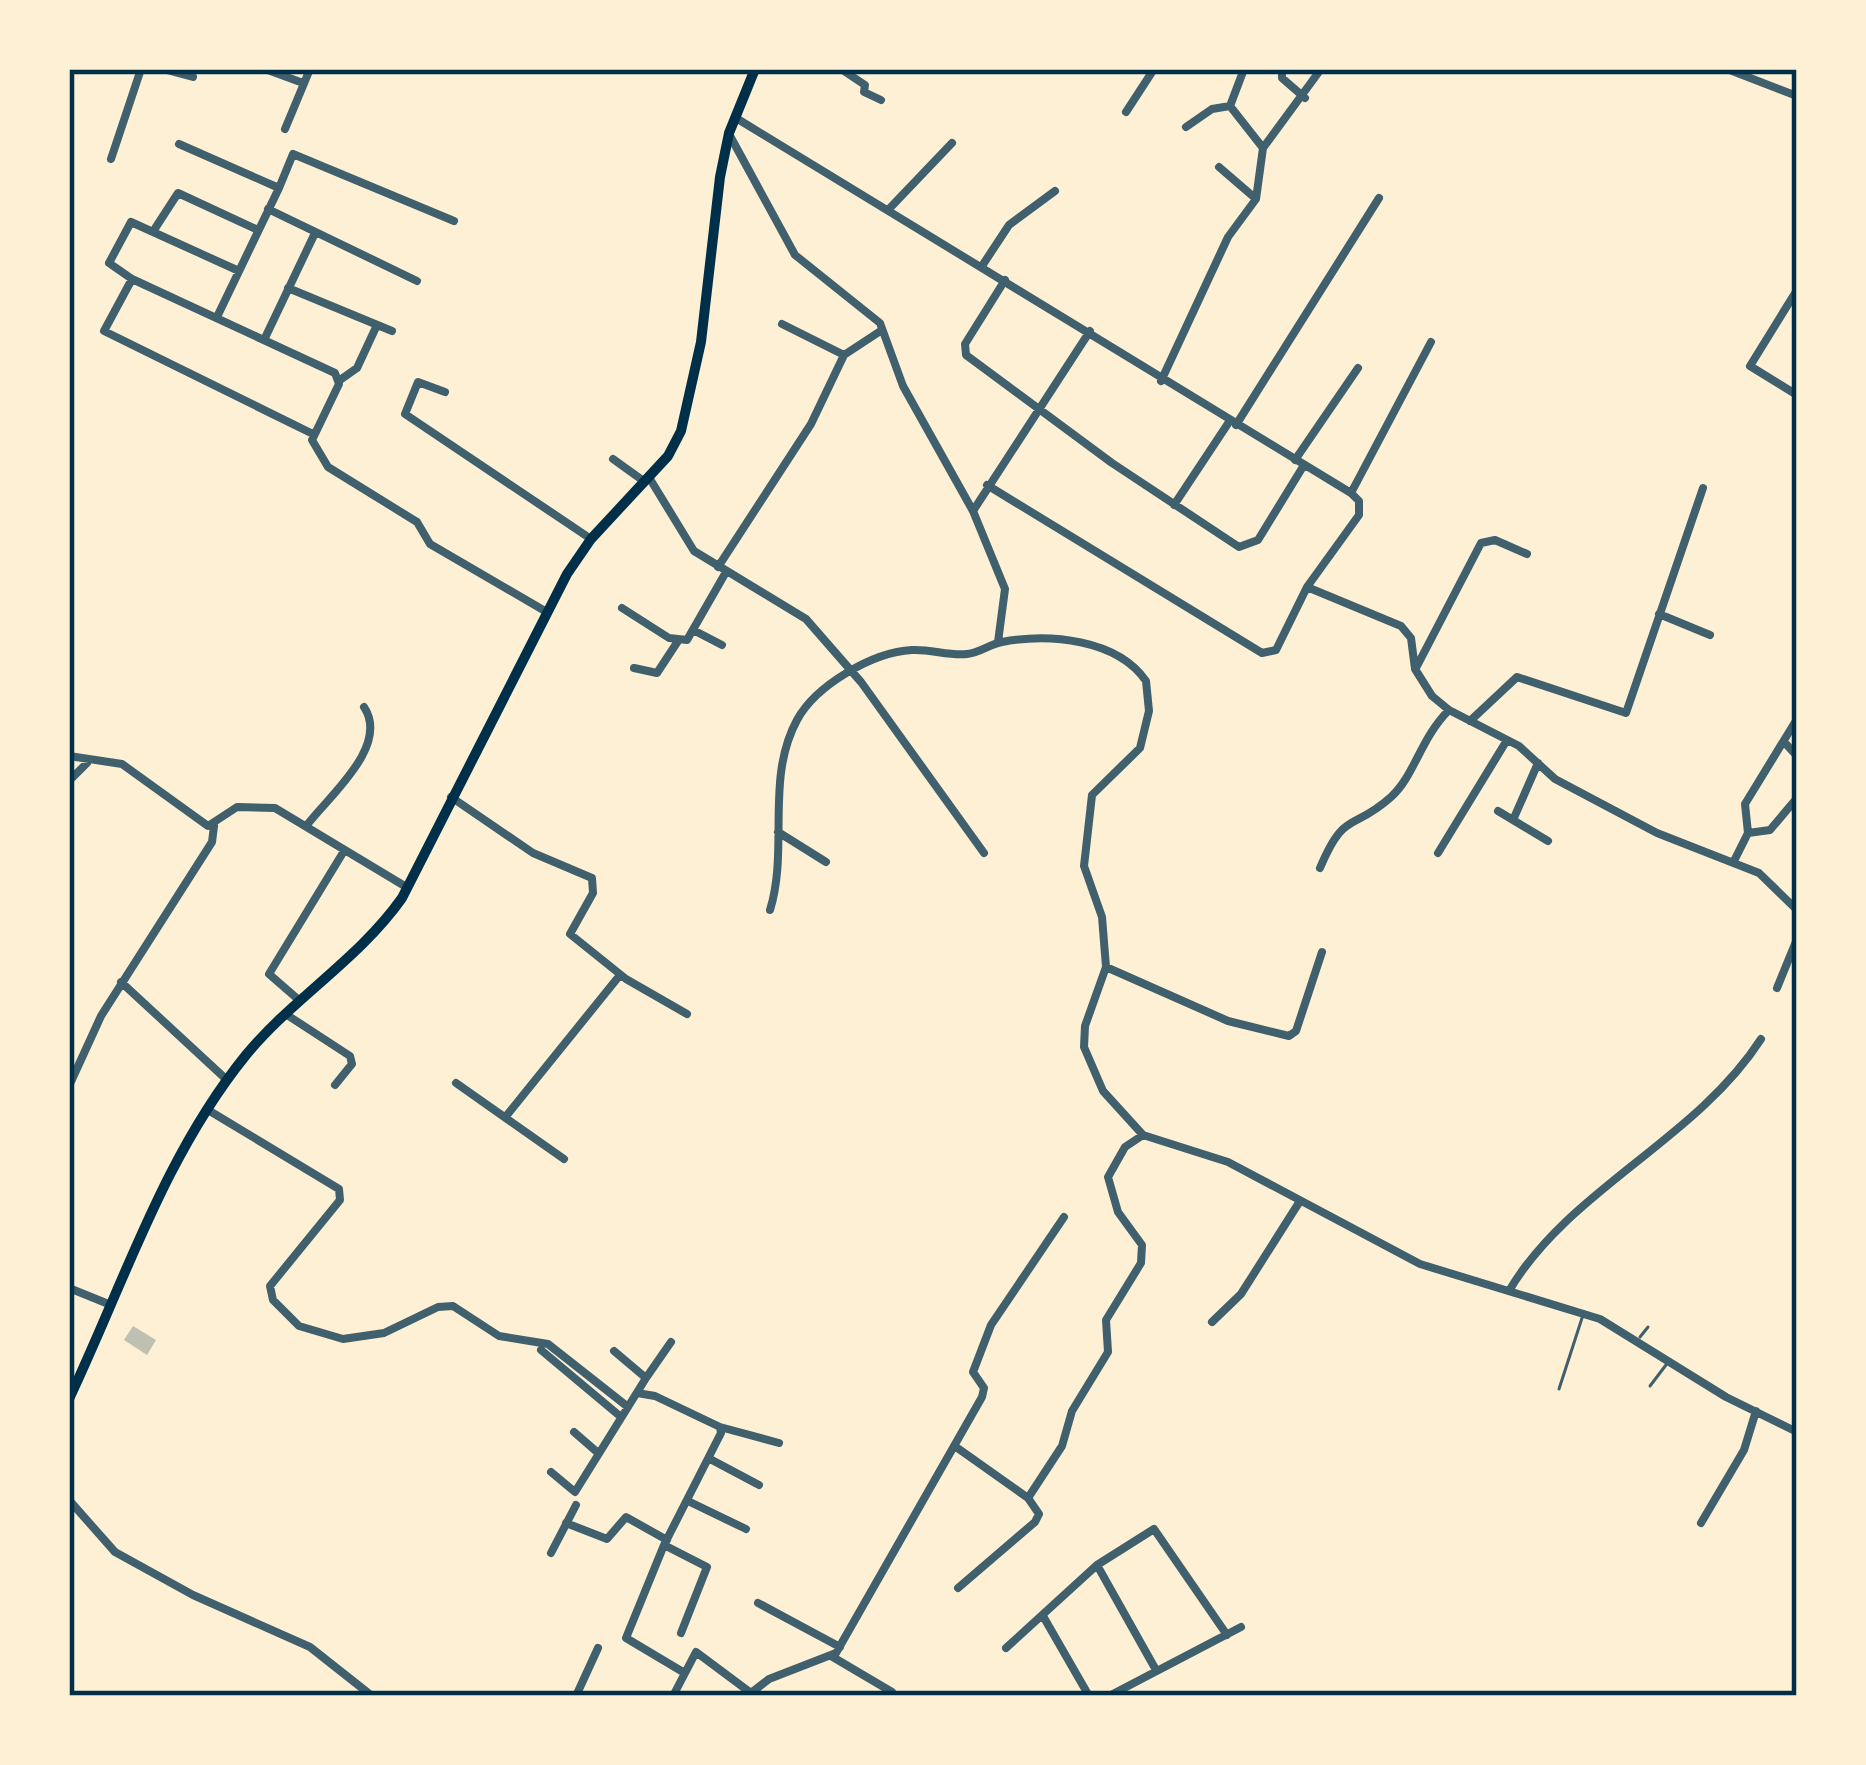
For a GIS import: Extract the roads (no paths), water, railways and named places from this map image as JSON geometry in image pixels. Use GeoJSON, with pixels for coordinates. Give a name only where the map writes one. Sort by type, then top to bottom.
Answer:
{"type":"FeatureCollection","features":[{"type":"Feature","properties":{"kind":"main road"},"geometry":{"type":"LineString","coordinates":[[69,1399],[176,1162],[227,1080],[286,1015],[369,938],[408,888],[544,611],[591,539],[648,481],[675,443],[689,400],[729,133],[755,69]]}},
{"type":"Feature","properties":{"kind":"street"},"geometry":{"type":"LineString","coordinates":[[111,159],[142,69]]}},
{"type":"Feature","properties":{"kind":"street"},"geometry":{"type":"LineString","coordinates":[[163,69],[194,77]]}},
{"type":"Feature","properties":{"kind":"street"},"geometry":{"type":"LineString","coordinates":[[265,69],[303,82]]}},
{"type":"Feature","properties":{"kind":"street"},"geometry":{"type":"LineString","coordinates":[[285,129],[310,69]]}},
{"type":"Feature","properties":{"kind":"street"},"geometry":{"type":"LineString","coordinates":[[841,69],[865,85],[863,92],[881,100]]}},
{"type":"Feature","properties":{"kind":"street"},"geometry":{"type":"LineString","coordinates":[[1126,112],[1154,69]]}},
{"type":"Feature","properties":{"kind":"street"},"geometry":{"type":"LineString","coordinates":[[1230,106],[1244,69]]}},
{"type":"Feature","properties":{"kind":"street"},"geometry":{"type":"LineString","coordinates":[[1282,69],[1282,79],[1305,98]]}},
{"type":"Feature","properties":{"kind":"street"},"geometry":{"type":"LineString","coordinates":[[1161,381],[1221,251],[1256,199],[1263,148],[1305,98],[1322,69]]}},
{"type":"Feature","properties":{"kind":"street"},"geometry":{"type":"LineString","coordinates":[[1727,69],[1797,96]]}},
{"type":"Feature","properties":{"kind":"street"},"geometry":{"type":"LineString","coordinates":[[1186,127],[1212,109],[1230,106]]}},
{"type":"Feature","properties":{"kind":"street"},"geometry":{"type":"LineString","coordinates":[[1230,106],[1263,148]]}},
{"type":"Feature","properties":{"kind":"street"},"geometry":{"type":"LineString","coordinates":[[734,117],[1351,493],[1359,501],[1359,514],[1307,586],[1276,650],[1262,653],[987,485]]}},
{"type":"Feature","properties":{"kind":"street"},"geometry":{"type":"LineString","coordinates":[[729,133],[795,255],[875,316],[902,386],[973,511],[1005,589],[998,642]]}},
{"type":"Feature","properties":{"kind":"street"},"geometry":{"type":"LineString","coordinates":[[888,210],[952,143]]}},
{"type":"Feature","properties":{"kind":"street"},"geometry":{"type":"LineString","coordinates":[[179,144],[279,188]]}},
{"type":"Feature","properties":{"kind":"street"},"geometry":{"type":"LineString","coordinates":[[217,317],[293,154],[454,221]]}},
{"type":"Feature","properties":{"kind":"street"},"geometry":{"type":"LineString","coordinates":[[1219,166],[1256,199]]}},
{"type":"Feature","properties":{"kind":"street"},"geometry":{"type":"LineString","coordinates":[[982,266],[1009,225],[1054,191]]}},
{"type":"Feature","properties":{"kind":"street"},"geometry":{"type":"LineString","coordinates":[[154,230],[178,193],[258,230]]}},
{"type":"Feature","properties":{"kind":"street"},"geometry":{"type":"LineString","coordinates":[[1173,506],[1233,424],[1379,198]]}},
{"type":"Feature","properties":{"kind":"street"},"geometry":{"type":"LineString","coordinates":[[268,209],[417,281]]}},
{"type":"Feature","properties":{"kind":"street"},"geometry":{"type":"LineString","coordinates":[[239,271],[128,222],[110,260],[112,268],[132,279],[340,380]]}},
{"type":"Feature","properties":{"kind":"street"},"geometry":{"type":"LineString","coordinates":[[264,340],[315,232]]}},
{"type":"Feature","properties":{"kind":"street"},"geometry":{"type":"LineString","coordinates":[[132,279],[104,331],[313,434]]}},
{"type":"Feature","properties":{"kind":"street"},"geometry":{"type":"LineString","coordinates":[[1005,280],[963,350],[1041,412],[1239,547],[1250,547],[1358,368]]}},
{"type":"Feature","properties":{"kind":"street"},"geometry":{"type":"LineString","coordinates":[[288,288],[392,331]]}},
{"type":"Feature","properties":{"kind":"street"},"geometry":{"type":"LineString","coordinates":[[1797,290],[1750,366],[1797,395]]}},
{"type":"Feature","properties":{"kind":"street"},"geometry":{"type":"LineString","coordinates":[[782,324],[844,355]]}},
{"type":"Feature","properties":{"kind":"street"},"geometry":{"type":"LineString","coordinates":[[377,326],[357,368],[340,380],[313,434],[313,448],[328,467],[417,522],[430,544],[544,611]]}},
{"type":"Feature","properties":{"kind":"street"},"geometry":{"type":"LineString","coordinates":[[634,668],[657,673],[677,641],[695,631],[722,569],[811,424],[844,355],[882,330]]}},
{"type":"Feature","properties":{"kind":"street"},"geometry":{"type":"LineString","coordinates":[[973,511],[1090,331]]}},
{"type":"Feature","properties":{"kind":"street"},"geometry":{"type":"LineString","coordinates":[[1351,493],[1431,342]]}},
{"type":"Feature","properties":{"kind":"street"},"geometry":{"type":"LineString","coordinates":[[445,392],[418,382],[404,412],[591,539]]}},
{"type":"Feature","properties":{"kind":"street"},"geometry":{"type":"LineString","coordinates":[[614,459],[648,481],[688,544],[722,569],[797,610],[853,671],[984,853]]}},
{"type":"Feature","properties":{"kind":"street"},"geometry":{"type":"LineString","coordinates":[[1470,721],[1521,677],[1626,713],[1703,488]]}},
{"type":"Feature","properties":{"kind":"street"},"geometry":{"type":"LineString","coordinates":[[1415,669],[1481,542],[1495,540],[1527,554]]}},
{"type":"Feature","properties":{"kind":"street"},"geometry":{"type":"LineString","coordinates":[[1307,586],[1401,626],[1411,638],[1415,669],[1432,696],[1449,710],[1507,740],[1555,778],[1658,833],[1759,873],[1797,910]]}},
{"type":"Feature","properties":{"kind":"street"},"geometry":{"type":"LineString","coordinates":[[622,608],[677,641]]}},
{"type":"Feature","properties":{"kind":"street"},"geometry":{"type":"LineString","coordinates":[[1659,614],[1711,635]]}},
{"type":"Feature","properties":{"kind":"street"},"geometry":{"type":"LineString","coordinates":[[695,631],[722,645]]}},
{"type":"Feature","properties":{"kind":"street"},"geometry":{"type":"LineString","coordinates":[[770,910],[778,885],[784,752],[799,716],[813,698],[853,671],[900,651],[966,655],[998,642],[1064,641],[1100,648],[1136,667],[1146,681],[1149,711],[1140,748],[1092,795],[1084,866],[1102,917],[1106,967],[1085,1027],[1088,1063],[1103,1090],[1144,1135],[1228,1162],[1420,1264],[1583,1314],[1639,1339],[1794,1431],[1797,1420]]}},
{"type":"Feature","properties":{"kind":"street"},"geometry":{"type":"LineString","coordinates":[[307,825],[367,746],[372,724],[364,707]]}},
{"type":"Feature","properties":{"kind":"street"},"geometry":{"type":"LineString","coordinates":[[1320,868],[1337,830],[1391,797],[1422,741],[1449,710]]}},
{"type":"Feature","properties":{"kind":"street"},"geometry":{"type":"LineString","coordinates":[[1734,861],[1748,833],[1745,804],[1786,744],[1797,719]]}},
{"type":"Feature","properties":{"kind":"street"},"geometry":{"type":"LineString","coordinates":[[1438,853],[1507,740]]}},
{"type":"Feature","properties":{"kind":"street"},"geometry":{"type":"LineString","coordinates":[[1786,744],[1797,756]]}},
{"type":"Feature","properties":{"kind":"street"},"geometry":{"type":"LineString","coordinates":[[72,759],[122,764],[197,821],[214,826]]}},
{"type":"Feature","properties":{"kind":"street"},"geometry":{"type":"LineString","coordinates":[[69,781],[88,762]]}},
{"type":"Feature","properties":{"kind":"street"},"geometry":{"type":"LineString","coordinates":[[1513,820],[1538,764]]}},
{"type":"Feature","properties":{"kind":"street"},"geometry":{"type":"LineString","coordinates":[[450,796],[526,849],[593,879],[593,893],[568,932],[620,975],[687,1014]]}},
{"type":"Feature","properties":{"kind":"street"},"geometry":{"type":"LineString","coordinates":[[1748,833],[1770,830],[1797,798]]}},
{"type":"Feature","properties":{"kind":"street"},"geometry":{"type":"LineString","coordinates":[[69,1086],[121,982],[212,842],[214,826],[231,811],[254,804],[275,808],[408,888]]}},
{"type":"Feature","properties":{"kind":"street"},"geometry":{"type":"LineString","coordinates":[[1498,811],[1548,841]]}},
{"type":"Feature","properties":{"kind":"street"},"geometry":{"type":"LineString","coordinates":[[777,832],[826,862]]}},
{"type":"Feature","properties":{"kind":"street"},"geometry":{"type":"LineString","coordinates":[[302,1002],[269,974],[344,851]]}},
{"type":"Feature","properties":{"kind":"street"},"geometry":{"type":"LineString","coordinates":[[1777,988],[1797,938]]}},
{"type":"Feature","properties":{"kind":"street"},"geometry":{"type":"LineString","coordinates":[[1106,967],[1228,1022],[1289,1036],[1296,1031],[1322,952]]}},
{"type":"Feature","properties":{"kind":"street"},"geometry":{"type":"LineString","coordinates":[[507,1115],[620,975]]}},
{"type":"Feature","properties":{"kind":"street"},"geometry":{"type":"LineString","coordinates":[[121,982],[227,1080]]}},
{"type":"Feature","properties":{"kind":"street"},"geometry":{"type":"LineString","coordinates":[[286,1015],[350,1056],[352,1064],[335,1084]]}},
{"type":"Feature","properties":{"kind":"street"},"geometry":{"type":"LineString","coordinates":[[1509,1291],[1560,1227],[1736,1075],[1761,1039]]}},
{"type":"Feature","properties":{"kind":"street"},"geometry":{"type":"LineString","coordinates":[[456,1083],[564,1160]]}},
{"type":"Feature","properties":{"kind":"street"},"geometry":{"type":"LineString","coordinates":[[208,1110],[339,1190],[340,1200],[270,1286],[273,1300],[299,1326],[330,1337],[364,1337],[453,1306],[499,1336],[548,1344],[628,1407]]}},
{"type":"Feature","properties":{"kind":"street"},"geometry":{"type":"LineString","coordinates":[[1028,1498],[1062,1446],[1072,1411],[1108,1352],[1106,1320],[1141,1263],[1142,1245],[1118,1212],[1108,1177],[1125,1147],[1144,1135]]}},
{"type":"Feature","properties":{"kind":"street"},"geometry":{"type":"LineString","coordinates":[[1212,1322],[1240,1294],[1300,1201]]}},
{"type":"Feature","properties":{"kind":"street"},"geometry":{"type":"LineString","coordinates":[[673,1696],[696,1652],[751,1693],[769,1679],[840,1647],[984,1392],[974,1372],[992,1325],[1064,1217]]}},
{"type":"Feature","properties":{"kind":"street"},"geometry":{"type":"LineString","coordinates":[[69,1288],[111,1305]]}},
{"type":"Feature","properties":{"kind":"street"},"geometry":{"type":"LineString","coordinates":[[551,1472],[575,1492],[671,1342]]}},
{"type":"Feature","properties":{"kind":"street"},"geometry":{"type":"LineString","coordinates":[[541,1350],[621,1417]]}},
{"type":"Feature","properties":{"kind":"street"},"geometry":{"type":"LineString","coordinates":[[614,1351],[646,1378]]}},
{"type":"Feature","properties":{"kind":"street"},"geometry":{"type":"LineString","coordinates":[[637,1393],[779,1443]]}},
{"type":"Feature","properties":{"kind":"street"},"geometry":{"type":"LineString","coordinates":[[1702,1523],[1744,1450],[1756,1411]]}},
{"type":"Feature","properties":{"kind":"street"},"geometry":{"type":"LineString","coordinates":[[683,1672],[626,1641],[666,1542],[710,1459],[720,1426]]}},
{"type":"Feature","properties":{"kind":"street"},"geometry":{"type":"LineString","coordinates":[[574,1432],[597,1452]]}},
{"type":"Feature","properties":{"kind":"street"},"geometry":{"type":"LineString","coordinates":[[956,1447],[1028,1498],[1039,1514],[1036,1522],[958,1588]]}},
{"type":"Feature","properties":{"kind":"street"},"geometry":{"type":"LineString","coordinates":[[710,1459],[759,1485]]}},
{"type":"Feature","properties":{"kind":"street"},"geometry":{"type":"LineString","coordinates":[[69,1500],[96,1536],[128,1561],[310,1647],[372,1696]]}},
{"type":"Feature","properties":{"kind":"street"},"geometry":{"type":"LineString","coordinates":[[690,1502],[746,1528]]}},
{"type":"Feature","properties":{"kind":"street"},"geometry":{"type":"LineString","coordinates":[[551,1553],[576,1504]]}},
{"type":"Feature","properties":{"kind":"street"},"geometry":{"type":"LineString","coordinates":[[566,1523],[607,1540],[625,1517],[707,1567],[681,1634]]}},
{"type":"Feature","properties":{"kind":"street"},"geometry":{"type":"LineString","coordinates":[[1006,1648],[1097,1565],[1148,1530],[1158,1529],[1227,1635]]}},
{"type":"Feature","properties":{"kind":"street"},"geometry":{"type":"LineString","coordinates":[[1097,1565],[1156,1670]]}},
{"type":"Feature","properties":{"kind":"street"},"geometry":{"type":"LineString","coordinates":[[758,1604],[840,1647]]}},
{"type":"Feature","properties":{"kind":"street"},"geometry":{"type":"LineString","coordinates":[[1043,1616],[1090,1696]]}},
{"type":"Feature","properties":{"kind":"street"},"geometry":{"type":"LineString","coordinates":[[1109,1696],[1241,1627]]}},
{"type":"Feature","properties":{"kind":"street"},"geometry":{"type":"LineString","coordinates":[[576,1696],[598,1648]]}},
{"type":"Feature","properties":{"kind":"street"},"geometry":{"type":"LineString","coordinates":[[830,1655],[892,1692]]}},
{"type":"Feature","properties":{"kind":"lane"},"geometry":{"type":"LineString","coordinates":[[1559,1389],[1583,1314]]}},
{"type":"Feature","properties":{"kind":"lane"},"geometry":{"type":"LineString","coordinates":[[1639,1339],[1648,1327]]}},
{"type":"Feature","properties":{"kind":"lane"},"geometry":{"type":"LineString","coordinates":[[1650,1386],[1670,1360]]}}]}
